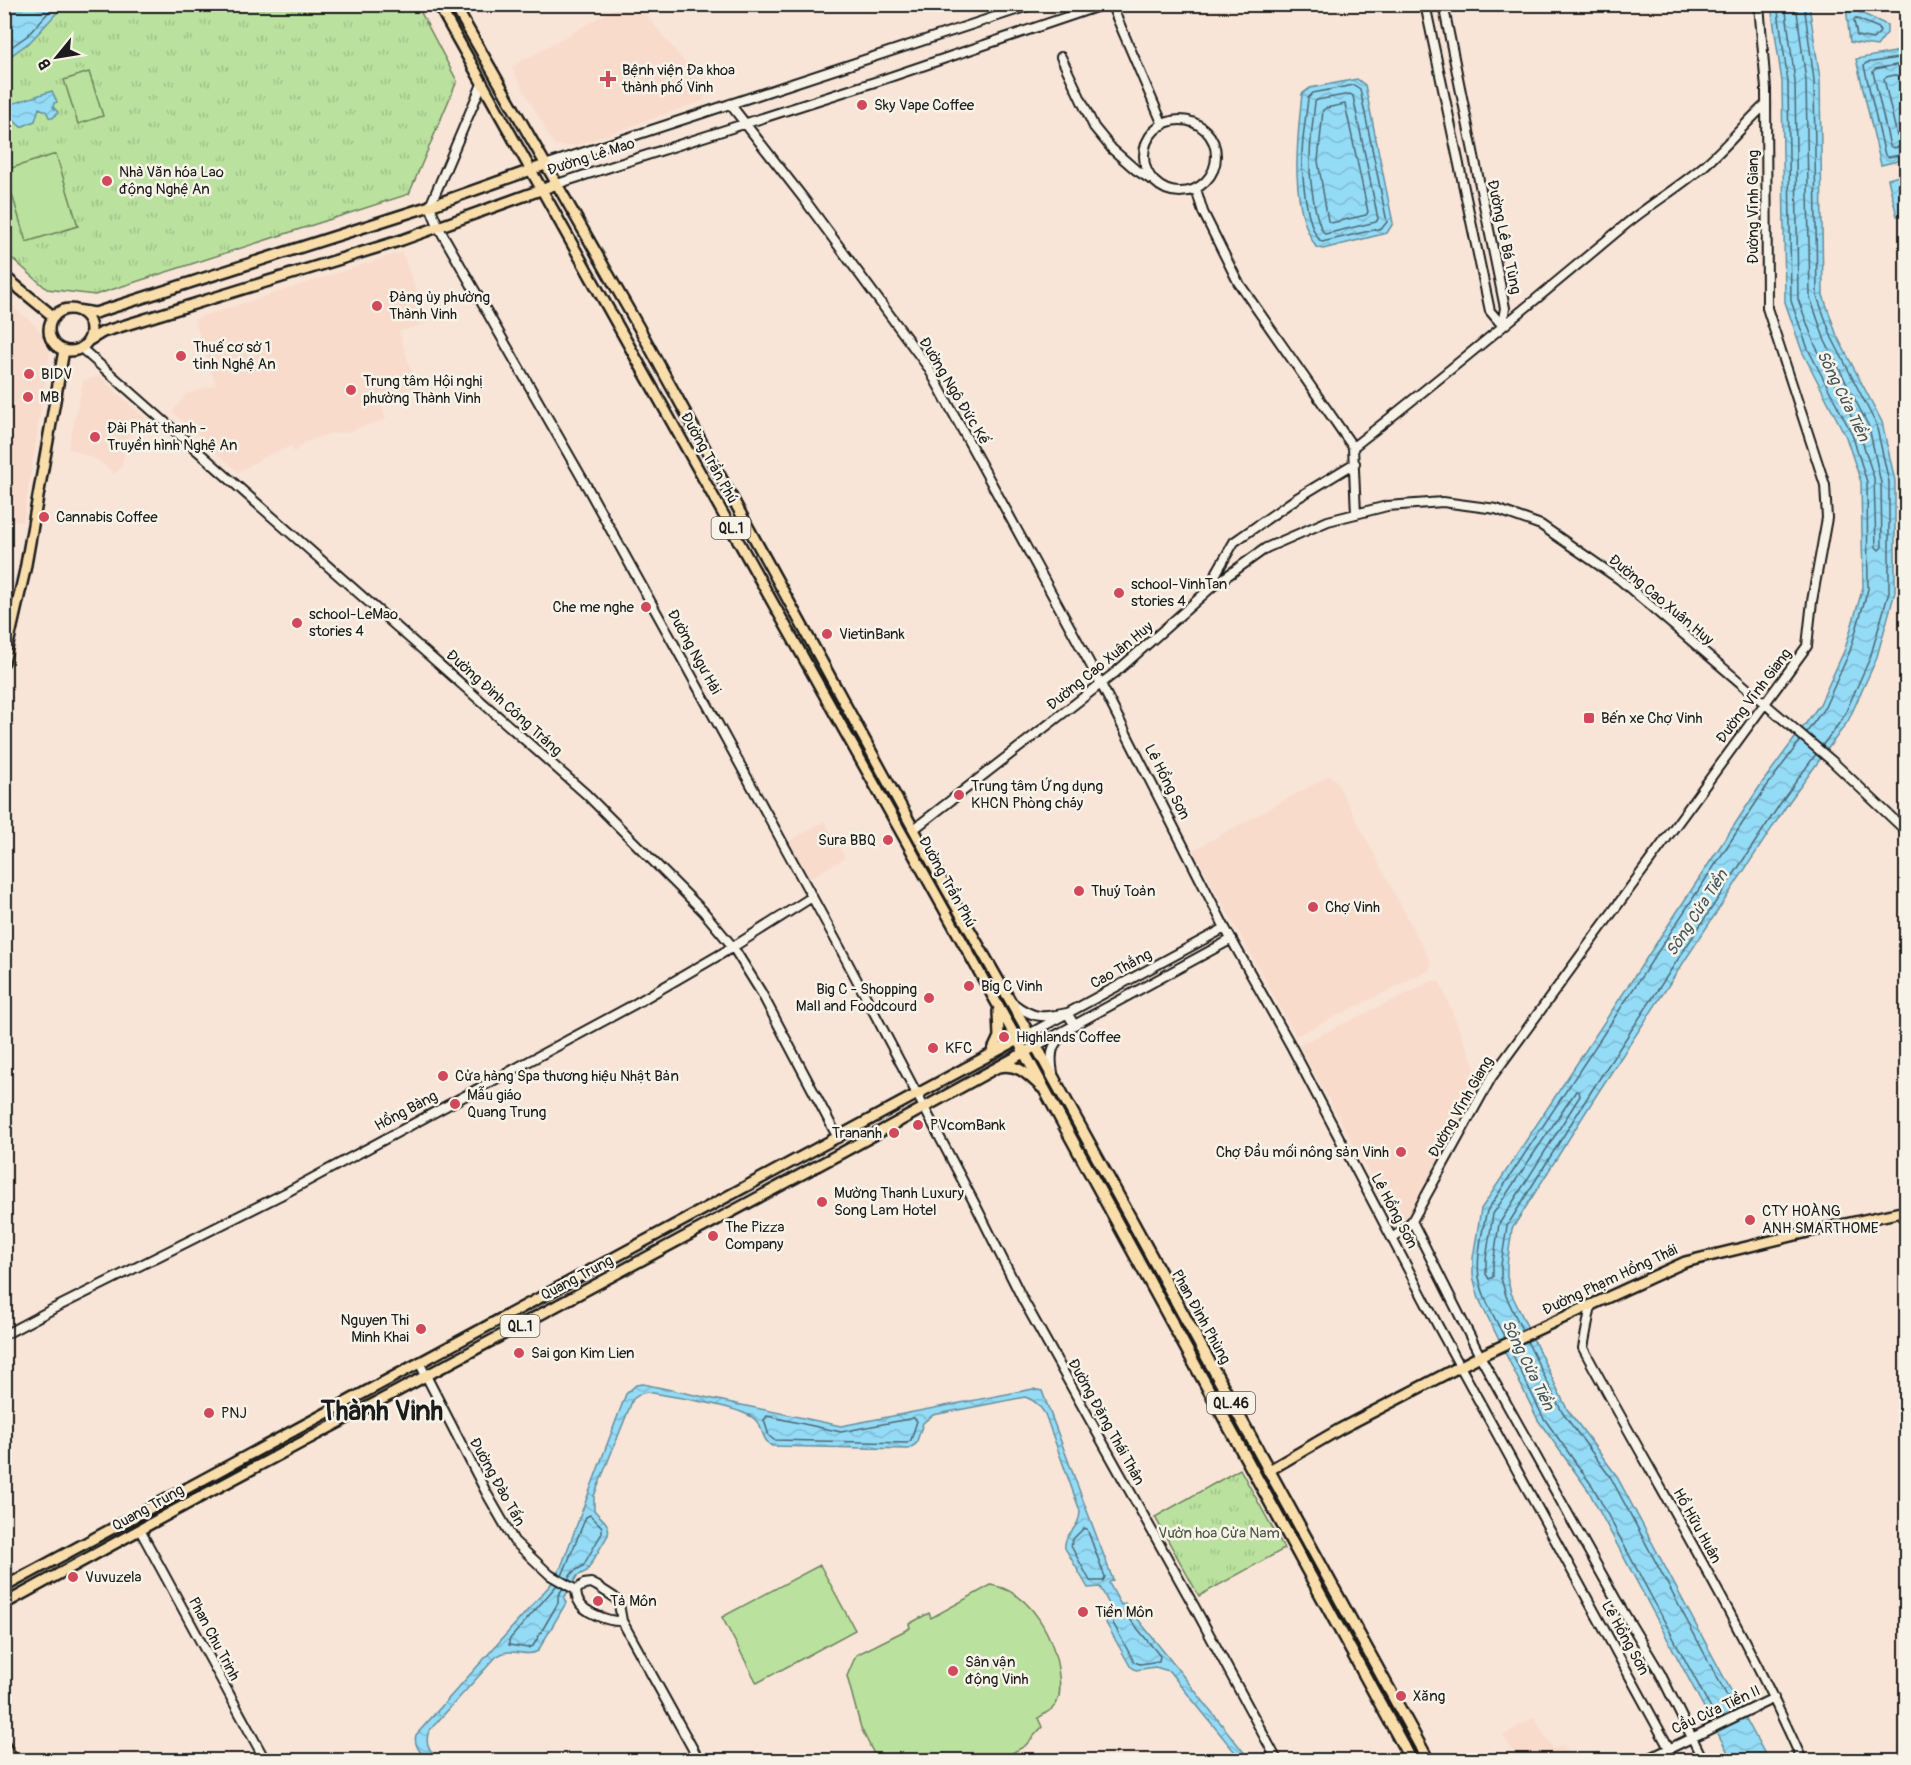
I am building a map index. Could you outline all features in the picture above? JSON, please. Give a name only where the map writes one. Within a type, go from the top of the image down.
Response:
[{"type":"highway","name":"Phan Đình Phùng","points":[[1036,1046],[1428,1761]]},
{"type":"highway","name":"Phan Đình Phùng","points":[[1024,1052],[1411,1761]]},
{"type":"main road","name":"Đường Trần Phú","points":[[438,4],[1024,1052]]},
{"type":"main road","name":"Đường Trần Phú","points":[[454,4],[735,501],[947,890],[1036,1046]]},
{"type":"main road","name":"Đường Lê Mao","points":[[76,310],[95,313],[430,206],[545,165]]},
{"type":"main road","name":"Đường Lê Mao","points":[[85,345],[103,332],[439,228],[557,184]]},
{"type":"main road","points":[[4,276],[54,317]]},
{"type":"main road","points":[[148,296],[155,316]]},
{"type":"main road","points":[[64,310],[76,310],[84,314],[90,324],[91,333],[85,345],[71,351],[64,350],[56,345],[51,337],[50,327],[54,317],[64,310]]},
{"type":"main road","points":[[4,662],[25,570],[64,350]]},
{"type":"main road","points":[[667,413],[681,405]]},
{"type":"main road","points":[[721,509],[735,501]]},
{"type":"main road","points":[[790,633],[804,626]]},
{"type":"main road","points":[[903,835],[914,829]]},
{"type":"main road","points":[[937,895],[947,890]]},
{"type":"main road","points":[[969,954],[980,948]]},
{"type":"main road","points":[[985,1058],[994,1050],[999,1037],[1000,1020],[997,1006]]},
{"type":"main road","name":"Quang Trung","points":[[4,1587],[1029,1034]]},
{"type":"main road","name":"Quang Trung","points":[[4,1604],[1036,1046]]},
{"type":"main road","points":[[991,1069],[1014,1066],[1029,1075],[1044,1089]]},
{"type":"main road","points":[[838,1138],[845,1151]]},
{"type":"main road","points":[[1080,1154],[1090,1148]]},
{"type":"main road","points":[[736,1191],[743,1205]]},
{"type":"main road","name":"Đường Phạm Hồng Thái","points":[[1480,1356],[1685,1262],[1906,1210]]},
{"type":"main road","points":[[1127,1240],[1138,1234]]},
{"type":"main road","points":[[519,1309],[527,1322]]},
{"type":"main road","points":[[1188,1352],[1199,1346]]},
{"type":"main road","points":[[1268,1471],[1340,1429],[1480,1356]]},
{"type":"main road","points":[[1247,1460],[1258,1453]]},
{"type":"main road","points":[[133,1518],[140,1530]]},
{"type":"main road","points":[[1352,1652],[1364,1644]]},
{"type":"main road","points":[[4,1745],[13,1761]]},
{"type":"street","name":"Đường Lê Mao","points":[[545,165],[1018,7],[1034,4]]},
{"type":"street","name":"Đường Lê Mao","points":[[557,184],[884,79],[1105,4]]},
{"type":"street","points":[[1112,4],[1163,125]]},
{"type":"street","name":"Đường Lê Bá Tùng","points":[[1425,4],[1490,311],[1502,326]]},
{"type":"street","name":"Đường Lê Bá Tùng","points":[[1443,4],[1505,308],[1502,326]]},
{"type":"street","name":"Đường Vĩnh Giang","points":[[1393,1238],[1412,1221],[1491,1078],[1807,646],[1827,505],[1825,485],[1767,308],[1766,104],[1759,4]]},
{"type":"street","points":[[1061,57],[1094,127],[1112,149],[1136,170],[1163,188],[1185,193],[1206,182],[1217,160],[1216,148],[1211,136],[1203,127],[1192,122],[1180,120],[1163,125],[1149,138],[1145,148],[1144,160],[1147,171],[1154,181]]},
{"type":"street","points":[[430,206],[482,84]]},
{"type":"street","name":"Đường Ngô Đức Kế","points":[[730,104],[928,368],[1101,684]]},
{"type":"street","points":[[1353,447],[1428,389],[1627,223],[1703,166],[1766,104]]},
{"type":"street","points":[[1196,189],[1203,212],[1238,282],[1353,447],[1356,514]]},
{"type":"street","name":"Đường Ngư Hải","points":[[430,206],[439,228],[612,531],[812,897],[916,1095]]},
{"type":"street","name":"Đường Đinh Công Tráng","points":[[85,345],[586,794],[703,911],[733,947],[761,992],[838,1138]]},
{"type":"street","points":[[1204,595],[1234,542],[1294,500],[1355,463]]},
{"type":"street","name":"Đường Cao Xuân Huy","points":[[914,829],[1101,684],[1204,595],[1266,548],[1328,521],[1387,506],[1443,502],[1496,509],[1541,525],[1619,579],[1832,761],[1906,831]]},
{"type":"street","name":"Lê Hồng Sơn","points":[[1101,684],[1225,928],[1460,1366],[1669,1748]]},
{"type":"street","name":"Hồng Bàng","points":[[4,1335],[287,1192],[633,1005],[733,947],[812,897]]},
{"type":"street","name":"Cao Thắng","points":[[1029,1034],[1225,928]]},
{"type":"street","points":[[1036,1046],[1232,939]]},
{"type":"street","points":[[1152,968],[1159,979]]},
{"type":"street","points":[[1009,1000],[1029,1014],[1041,1017],[1068,1013],[1074,1024]]},
{"type":"street","points":[[1055,1083],[1051,1060],[1052,1050],[1061,1036],[1074,1024]]},
{"type":"street","name":"Đường Đặng Thái Thân","points":[[916,1095],[1023,1298],[1277,1761]]},
{"type":"street","points":[[1412,1221],[1480,1356],[1615,1598],[1695,1735],[1703,1761]]},
{"type":"street","name":"Hồ Hữu Huân","points":[[1592,1305],[1583,1348],[1724,1602],[1774,1698],[1802,1761]]},
{"type":"street","name":"Đường Đào Tấn","points":[[420,1364],[487,1494],[514,1541],[550,1575],[574,1589],[577,1600],[582,1606],[606,1619],[622,1621]]},
{"type":"street","name":"Phan Chu Trinh","points":[[140,1530],[265,1761]]},
{"type":"street","points":[[574,1589],[591,1583],[614,1597],[619,1604],[622,1621],[699,1761]]},
{"type":"street","name":"Cầu Cửa Tiền II","points":[[1646,1761],[1774,1698]]},
{"type":"shaded area","name":"Bệnh viện Đa khoa thành phố Vinh","points":[[623,4],[638,5],[708,90],[703,101],[575,146],[554,145],[511,67]]},
{"type":"shaded area","points":[[402,252],[428,322],[399,332],[416,387],[380,399],[386,419],[347,432],[329,434],[305,442],[294,452],[292,446],[271,454],[238,472],[172,412],[186,394],[216,385],[194,319]]},
{"type":"shaded area","points":[[4,299],[36,326],[44,337],[50,353],[23,522],[5,519]]},
{"type":"shaded area","points":[[99,376],[146,419],[128,438],[121,468],[114,474],[99,461],[68,448],[83,381]]},
{"type":"shaded area","name":"Chợ Vinh","points":[[1329,776],[1335,779],[1431,963],[1430,970],[1296,1036],[1193,850]]},
{"type":"shaded area","points":[[825,821],[845,858],[807,880],[786,843]]},
{"type":"shaded area","name":"Chợ Đầu mối nông sản Vinh","points":[[1434,980],[1440,982],[1481,1082],[1409,1217],[1398,1226],[1299,1045]]},
{"type":"shaded area","points":[[1534,1717],[1553,1749],[1564,1746],[1572,1760],[1518,1760],[1503,1735]]},
{"type":"green space","points":[[5,5],[417,5],[457,81],[409,194],[95,295],[47,289],[5,252]]},
{"type":"green space","points":[[89,72],[103,116],[78,124],[64,80]]},
{"type":"green space","points":[[56,154],[78,226],[26,242],[5,170]]},
{"type":"green space","name":"Vườn hoa Cửa Nam","points":[[1240,1469],[1284,1549],[1199,1596],[1155,1517]]},
{"type":"green space","points":[[820,1565],[855,1630],[757,1683],[722,1617]]},
{"type":"green space","name":"Sân vận động Vinh","points":[[991,1585],[1006,1589],[1018,1597],[1039,1619],[1047,1632],[1057,1661],[1060,1687],[1055,1706],[1038,1718],[1042,1727],[1025,1746],[999,1760],[877,1760],[861,1728],[847,1676],[856,1655],[910,1628],[909,1624],[929,1613],[931,1618]]},
{"type":"water","points":[[5,4],[64,5],[31,41],[5,60]]},
{"type":"water","name":"Sông Cửa Tiền","points":[[1771,5],[1809,5],[1820,79],[1823,295],[1837,336],[1882,422],[1895,481],[1895,592],[1876,660],[1848,721],[1789,802],[1599,1091],[1512,1229],[1507,1265],[1511,1293],[1567,1409],[1616,1475],[1768,1760],[1732,1760],[1588,1490],[1538,1420],[1479,1299],[1473,1276],[1473,1258],[1481,1209],[1762,783],[1820,704],[1845,649],[1863,587],[1861,482],[1846,437],[1802,351],[1785,302],[1782,82]]},
{"type":"water","points":[[1878,5],[1906,5],[1906,14]]},
{"type":"water","points":[[1846,6],[1887,25],[1887,33],[1877,46],[1850,42]]},
{"type":"water","points":[[1900,51],[1906,56],[1906,159],[1881,165],[1856,59]]},
{"type":"water","points":[[1357,79],[1365,85],[1393,223],[1387,233],[1323,249],[1316,247],[1307,230],[1298,192],[1297,152],[1302,94],[1310,88]]},
{"type":"water","points":[[52,91],[57,102],[53,107],[58,112],[53,118],[39,108],[35,121],[21,127],[11,118],[7,119],[5,106]]},
{"type":"water","points":[[1906,174],[1906,213],[1897,216],[1888,179]]},
{"type":"water","points":[[643,1384],[841,1426],[1033,1389],[1042,1391],[1113,1580],[1109,1583],[1121,1605],[1125,1603],[1246,1755],[1247,1760],[1237,1760],[1234,1751],[1169,1671],[1155,1667],[1136,1670],[1130,1666],[1106,1623],[1112,1610],[1100,1587],[1088,1588],[1065,1548],[1066,1539],[1077,1523],[1080,1511],[1045,1414],[1032,1400],[1025,1397],[933,1415],[923,1423],[916,1444],[908,1449],[772,1446],[766,1440],[756,1420],[743,1413],[717,1405],[648,1392],[633,1399],[594,1496],[594,1510],[607,1524],[609,1531],[587,1571],[577,1576],[564,1598],[566,1603],[538,1651],[528,1654],[508,1652],[496,1657],[429,1731],[427,1739],[429,1747],[438,1760],[427,1760],[420,1752],[415,1739],[416,1735],[551,1584],[561,1567],[626,1394],[636,1385]]},
{"type":"place","name":"Bệnh viện Đa khoa thành phố Vinh","points":[[608,79]]},
{"type":"place","name":"Sky Vape Coffee","points":[[862,105]]},
{"type":"place","name":"Nhà Văn hóa Lao động Nghệ An","points":[[107,181]]},
{"type":"place","name":"Đảng ủy phường Thành Vinh","points":[[377,306]]},
{"type":"place","name":"Thuế cơ sở 1 tỉnh Nghệ An","points":[[181,356]]},
{"type":"place","name":"BIDV","points":[[29,374]]},
{"type":"place","name":"Trung tâm Hội nghị phường Thành Vinh","points":[[351,390]]},
{"type":"place","name":"MB","points":[[28,397]]},
{"type":"place","name":"Đài Phát thanh - Truyền hình Nghệ An","points":[[95,437]]},
{"type":"place","name":"Cannabis Coffee","points":[[44,517]]},
{"type":"place","name":"school-VinhTan stories 4","points":[[1119,593]]},
{"type":"place","name":"Che me nghe","points":[[646,607]]},
{"type":"place","name":"school-LeMao stories 4","points":[[297,623]]},
{"type":"place","name":"VietinBank","points":[[827,634]]},
{"type":"place","name":"Bến xe Chợ Vinh","points":[[1589,718]]},
{"type":"place","name":"Trung tâm Ứng dụng KHCN Phòng cháy","points":[[959,795]]},
{"type":"place","name":"Sura BBQ","points":[[888,840]]},
{"type":"place","name":"Thuý Toản","points":[[1079,891]]},
{"type":"place","name":"Chợ Vinh","points":[[1313,907]]},
{"type":"place","name":"Big C Vinh","points":[[969,986]]},
{"type":"place","name":"Big C - Shopping Mall and Foodcourd","points":[[929,998]]},
{"type":"place","name":"Highlands Coffee","points":[[1004,1037]]},
{"type":"place","name":"KFC","points":[[933,1048]]},
{"type":"place","name":"Cửa hàng Spa thương hiệu Nhật Bản","points":[[443,1076]]},
{"type":"place","name":"Mẫu giáo Quang Trung","points":[[455,1104]]},
{"type":"place","name":"PVcomBank","points":[[918,1125]]},
{"type":"place","name":"Trananh","points":[[894,1133]]},
{"type":"place","name":"Chợ Đầu mối nông sản Vinh","points":[[1401,1152]]},
{"type":"place","name":"Mường Thanh Luxury Song Lam Hotel","points":[[822,1202]]},
{"type":"place","name":"CTY HOÀNG ANH SMARTHOME","points":[[1750,1220]]},
{"type":"place","name":"The Pizza Company","points":[[713,1236]]},
{"type":"place","name":"Nguyen Thi Minh Khai","points":[[421,1329]]},
{"type":"place","name":"Sai gon Kim Lien","points":[[519,1353]]},
{"type":"place","name":"PNJ","points":[[209,1413]]},
{"type":"place","name":"Vuvuzela","points":[[73,1577]]},
{"type":"place","name":"Tả Môn","points":[[598,1601]]},
{"type":"place","name":"Tiền Môn","points":[[1083,1612]]},
{"type":"place","name":"Sân vận động Vinh","points":[[953,1671]]},
{"type":"place","name":"Xăng","points":[[1401,1696]]},
{"type":"district","name":"Thành Vinh","points":[[382,1411]]}]
